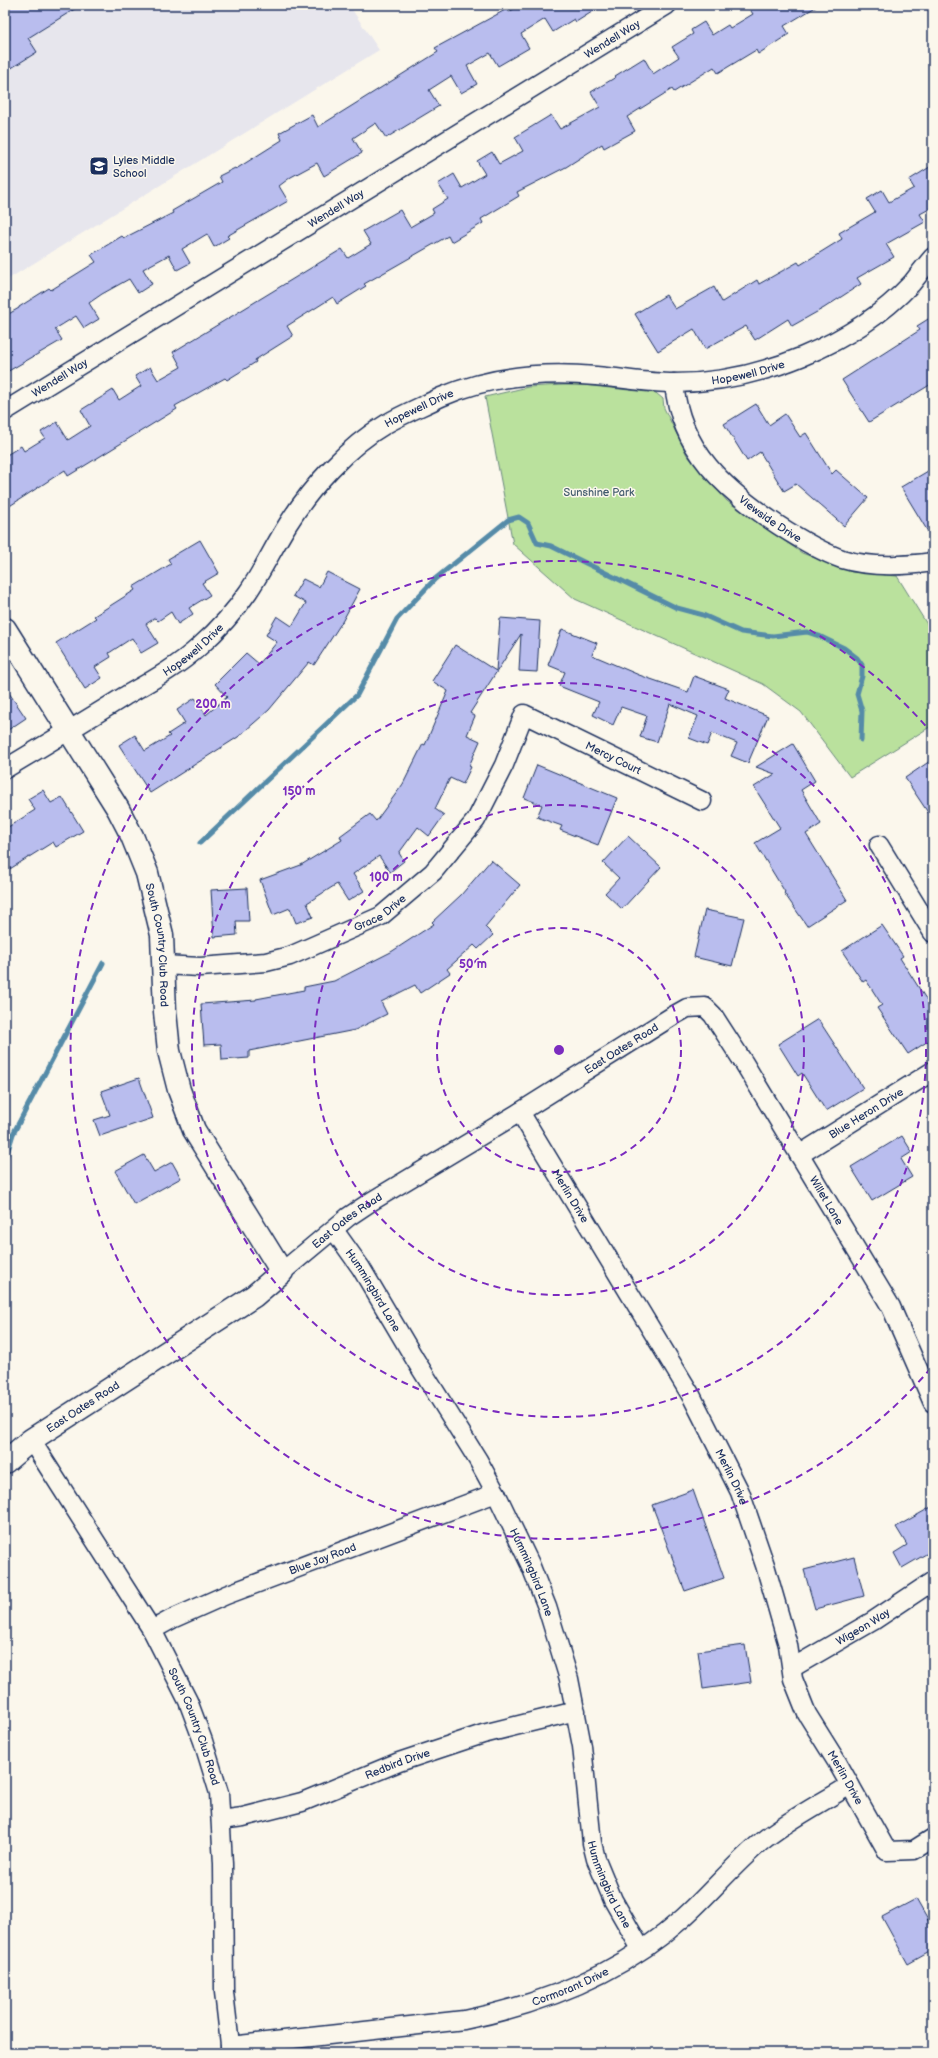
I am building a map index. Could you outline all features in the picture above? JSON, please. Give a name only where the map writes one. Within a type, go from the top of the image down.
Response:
[{"type":"street","name":"Wendell Way","points":[[5,411],[667,5]]},
{"type":"street","name":"Hopewell Drive","points":[[5,769],[171,669],[200,646],[229,616],[248,592],[290,521],[319,482],[360,443],[384,425],[445,396],[485,383],[521,376],[545,373],[570,374],[674,383],[728,377],[781,364],[808,354],[838,339],[879,312],[911,283],[933,256]]},
{"type":"street","name":"Viewside Drive","points":[[674,383],[675,402],[680,417],[689,438],[698,453],[725,485],[764,516],[821,551],[843,559],[884,565],[933,562]]},
{"type":"street","name":"South Country Club Road","points":[[5,629],[118,809],[132,836],[147,873],[162,935],[169,1051],[179,1090],[194,1130],[282,1272]]},
{"type":"street","name":"Mercy Court","points":[[524,714],[702,801]]},
{"type":"street","name":"Grace Drive","points":[[163,965],[200,967],[266,962],[290,956],[381,916],[433,872],[476,820],[504,766],[524,714]]},
{"type":"street","points":[[879,845],[933,933]]},
{"type":"street","name":"East Oates Road","points":[[5,1462],[31,1440],[254,1296],[334,1230],[372,1201],[520,1112],[671,1017],[687,1008],[705,1007]]},
{"type":"street","name":"Willet Lane","points":[[705,1007],[713,1015],[728,1036],[891,1307],[933,1403]]},
{"type":"street","name":"Blue Heron Drive","points":[[799,1155],[933,1071]]},
{"type":"street","name":"Merlin Drive","points":[[520,1112],[692,1398],[740,1492],[765,1565],[788,1645],[793,1679],[807,1714],[850,1785],[887,1851],[914,1850],[933,1838]]},
{"type":"street","name":"Hummingbird Lane","points":[[334,1230],[361,1268],[496,1493],[530,1564],[547,1607],[569,1679],[582,1746],[592,1843],[596,1860],[613,1900],[641,1949]]},
{"type":"street","name":"South Country Club Road","points":[[31,1440],[152,1630],[188,1700],[203,1741],[219,1793],[223,1864],[224,1992],[231,2050]]},
{"type":"street","name":"Blue Jay Road","points":[[152,1630],[226,1594],[496,1493]]},
{"type":"street","name":"Wigeon Way","points":[[792,1668],[873,1621],[933,1581]]},
{"type":"street","name":"Redbird Drive","points":[[220,1820],[243,1817],[302,1802],[399,1762],[469,1738],[576,1711]]},
{"type":"street","name":"Cormorant Drive","points":[[231,2050],[464,2020],[501,2012],[572,1988],[608,1970],[641,1949],[682,1919],[762,1841],[850,1785]]},
{"type":"shaded area","name":"Lyles Middle School","points":[[5,5],[349,5],[379,50],[5,281]]},
{"type":"green space","name":"Sunshine Park","points":[[583,385],[656,393],[663,399],[664,408],[687,455],[727,501],[802,553],[852,572],[897,576],[933,634],[933,725],[850,777],[801,712],[763,684],[575,599],[513,544],[485,397],[528,387]]},
{"type":"building","points":[[5,5],[81,5],[28,38],[37,52],[5,72]]},
{"type":"building","points":[[520,5],[603,5],[576,22],[574,19],[553,32],[545,19],[521,34],[529,48],[498,66],[490,53],[467,66],[477,84],[461,93],[451,76],[429,90],[439,106],[386,138],[376,123],[353,138],[362,153],[324,176],[317,163],[291,177],[279,186],[288,201],[227,236],[229,238],[214,247],[207,234],[182,249],[190,263],[177,270],[169,255],[143,269],[152,284],[138,293],[129,279],[102,294],[89,303],[99,319],[84,328],[76,316],[55,329],[62,340],[5,373],[5,316],[49,288],[51,290],[96,262],[91,255],[122,236],[124,238],[173,213],[172,211],[222,182],[219,176],[235,168],[236,169],[282,140],[279,133],[312,115],[318,127],[438,52],[435,48],[507,9],[509,12]]},
{"type":"building","points":[[747,5],[819,5],[784,26],[789,34],[758,54],[756,50],[718,73],[714,67],[674,92],[672,89],[627,117],[635,131],[604,148],[602,144],[566,167],[517,192],[519,196],[481,219],[483,223],[451,242],[448,236],[364,284],[366,286],[337,304],[333,297],[287,326],[293,336],[255,360],[256,362],[227,380],[225,378],[175,406],[177,409],[68,476],[65,470],[5,509],[5,456],[21,446],[24,451],[45,438],[41,432],[57,422],[68,440],[90,426],[81,410],[113,390],[119,400],[141,386],[135,376],[150,367],[158,380],[181,367],[173,352],[342,249],[348,258],[371,244],[363,231],[400,210],[410,227],[434,213],[432,209],[448,199],[438,184],[454,174],[462,188],[485,174],[477,161],[492,152],[499,164],[523,151],[515,137],[551,115],[560,129],[600,107],[591,92],[644,58],[653,74],[679,57],[672,47],[693,34],[691,30],[704,22],[712,35],[728,25],[730,28],[753,14]]},
{"type":"building","points":[[933,165],[933,207],[920,214],[925,222],[886,244],[894,257],[857,278],[861,284],[824,308],[792,326],[788,319],[755,340],[746,326],[705,349],[694,329],[658,351],[635,314],[666,295],[675,309],[714,287],[722,302],[757,280],[759,284],[798,262],[800,265],[842,239],[839,233],[875,212],[867,199],[882,190],[889,202],[914,188],[909,180]]},
{"type":"building","points":[[933,316],[933,383],[869,422],[842,380],[920,330],[917,326]]},
{"type":"building","points":[[756,404],[769,425],[785,414],[800,437],[806,433],[832,474],[836,470],[868,498],[844,526],[796,484],[784,491],[760,452],[747,461],[724,424]]},
{"type":"building","points":[[933,468],[933,540],[901,487]]},
{"type":"building","points":[[200,540],[219,573],[202,583],[210,595],[189,608],[193,614],[178,624],[171,612],[158,621],[155,618],[146,624],[158,643],[141,653],[132,638],[109,653],[111,657],[95,667],[102,678],[85,689],[56,643],[96,618],[94,616],[135,590],[133,587],[171,564],[168,559]]},
{"type":"building","points":[[327,572],[360,589],[342,622],[314,665],[309,662],[269,710],[238,737],[150,793],[119,745],[135,735],[145,751],[170,736],[168,734],[185,723],[177,710],[195,698],[206,715],[227,697],[215,684],[246,653],[259,664],[277,642],[266,635],[277,616],[292,626],[306,603],[293,596],[303,579],[319,587]]},
{"type":"building","points":[[500,618],[540,621],[537,672],[519,671],[521,634],[470,713],[475,716],[467,735],[480,741],[463,784],[450,778],[435,809],[444,815],[429,836],[418,827],[399,853],[404,861],[390,872],[379,856],[353,874],[364,891],[348,901],[337,884],[307,903],[313,917],[296,923],[290,908],[273,915],[260,880],[301,865],[342,840],[340,836],[370,814],[376,821],[403,784],[423,744],[425,745],[448,691],[432,681],[455,645],[496,671]]},
{"type":"building","points":[[562,629],[597,643],[592,655],[639,675],[688,692],[694,676],[729,689],[725,698],[768,716],[748,763],[731,756],[737,743],[712,733],[707,745],[689,738],[698,716],[670,704],[657,742],[640,737],[647,716],[621,707],[613,725],[593,715],[599,702],[559,686],[565,672],[548,665]]},
{"type":"building","points":[[5,687],[26,718],[5,732]]},
{"type":"building","points":[[793,744],[815,781],[801,790],[821,824],[806,834],[847,900],[807,926],[784,893],[785,892],[755,843],[780,828],[754,787],[775,774],[756,767]]},
{"type":"building","points":[[933,759],[933,820],[905,778]]},
{"type":"building","points":[[537,765],[617,798],[598,845],[560,830],[562,826],[537,817],[542,805],[524,798]]},
{"type":"building","points":[[43,790],[51,803],[62,797],[83,831],[56,847],[53,842],[5,872],[5,829],[35,810],[28,799]]},
{"type":"building","points":[[628,836],[661,867],[622,909],[605,893],[619,878],[603,863]]},
{"type":"building","points":[[491,860],[520,885],[485,927],[493,935],[478,949],[474,945],[447,969],[450,973],[420,993],[415,985],[381,1002],[387,1014],[355,1030],[249,1051],[249,1058],[222,1060],[221,1044],[204,1045],[201,1004],[256,1000],[304,990],[304,987],[334,981],[391,952],[434,924],[432,922],[461,895]]},
{"type":"building","points":[[247,888],[249,921],[236,921],[237,935],[214,937],[211,890]]},
{"type":"building","points":[[705,910],[744,918],[732,966],[694,957]]},
{"type":"building","points":[[882,925],[903,956],[900,958],[933,1010],[933,1038],[908,1054],[877,1008],[882,1005],[866,980],[863,982],[842,951]]},
{"type":"building","points":[[818,1019],[863,1088],[826,1111],[802,1073],[798,1076],[778,1044]]},
{"type":"building","points":[[139,1078],[153,1118],[100,1136],[94,1120],[110,1115],[101,1091]]},
{"type":"building","points":[[902,1136],[912,1152],[901,1159],[912,1177],[872,1201],[851,1167]]},
{"type":"building","points":[[144,1155],[154,1172],[172,1162],[181,1178],[134,1204],[115,1171]]},
{"type":"building","points":[[693,1490],[724,1578],[685,1591],[652,1505]]},
{"type":"building","points":[[933,1506],[933,1550],[902,1568],[894,1553],[907,1545],[896,1527]]},
{"type":"building","points":[[854,1557],[864,1596],[815,1609],[804,1570]]},
{"type":"building","points":[[745,1645],[751,1682],[703,1689],[698,1651]]},
{"type":"building","points":[[916,1899],[933,1929],[933,1950],[908,1964],[882,1917]]},
{"type":"waterway","points":[[200,843],[357,695],[397,619],[435,579],[508,520],[519,517],[528,523],[537,543],[551,546],[677,608],[703,615],[741,632],[773,636],[807,632],[844,648],[857,658],[862,665],[862,676],[857,694],[862,711],[861,740]]},
{"type":"waterway","points":[[5,1160],[13,1134],[103,963]]},
{"type":"place","name":"Lyles Middle School","points":[[99,166]]}]
